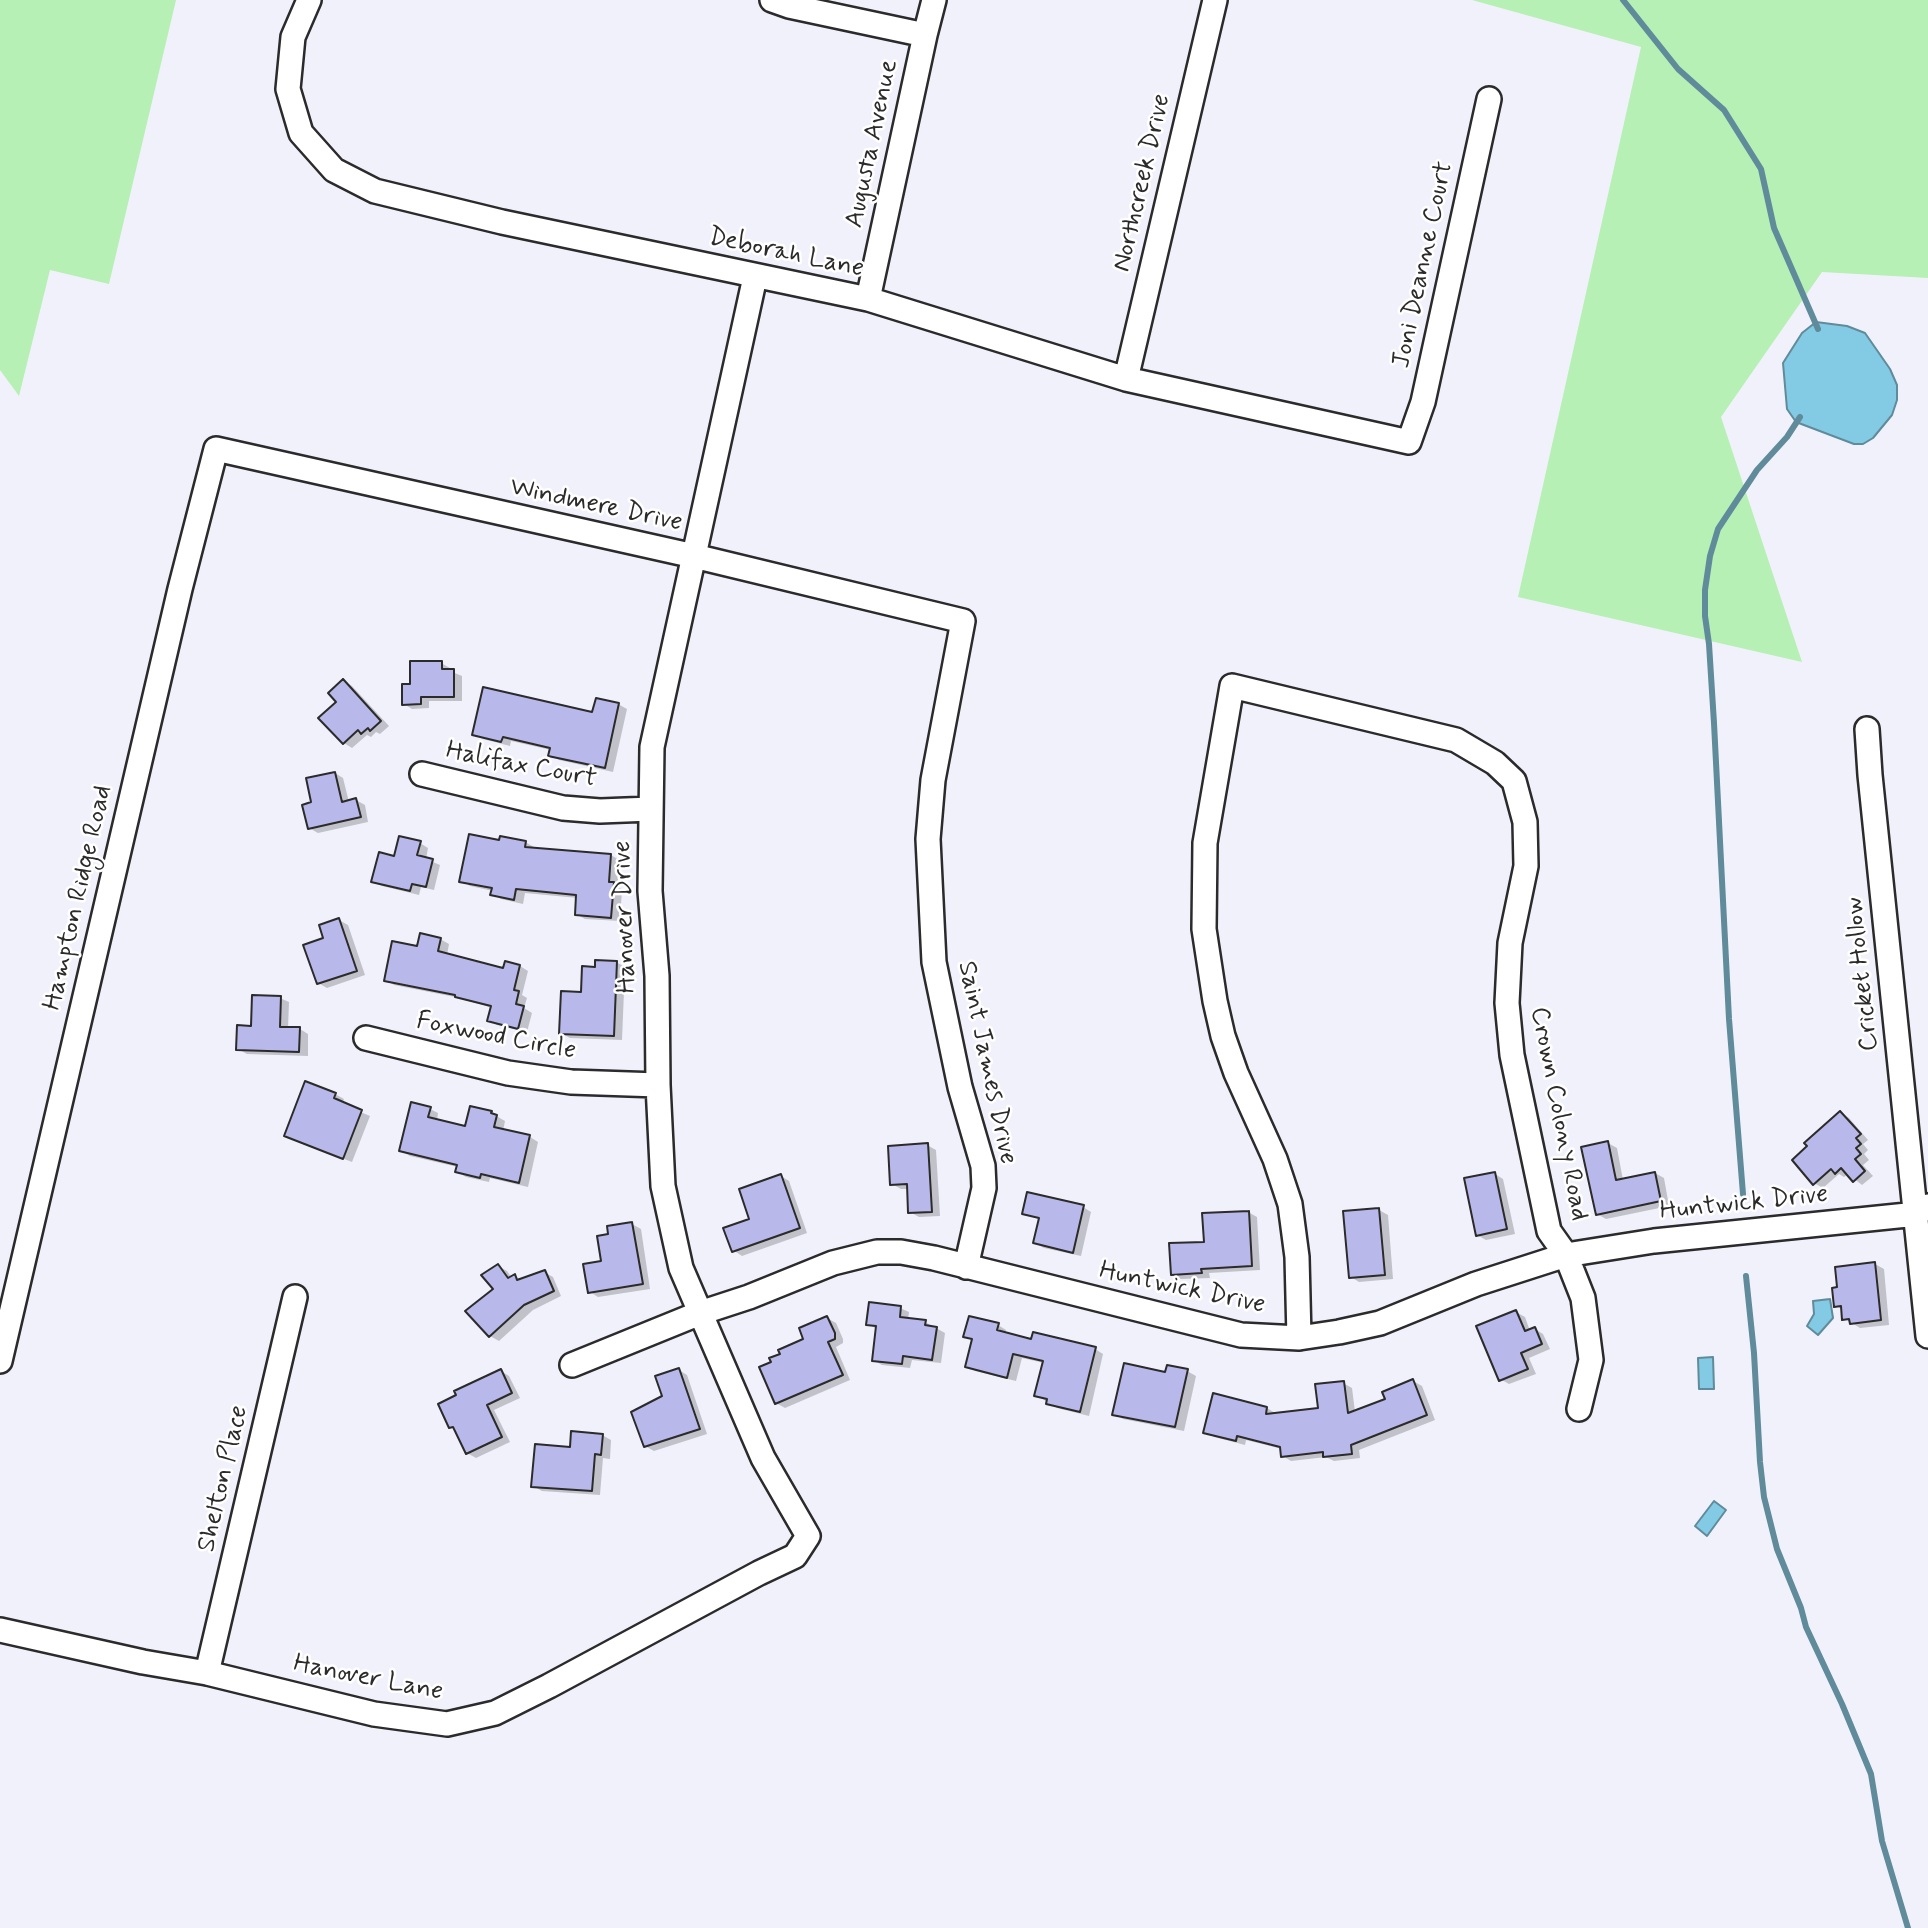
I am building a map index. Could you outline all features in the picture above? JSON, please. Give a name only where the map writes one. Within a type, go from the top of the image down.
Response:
[{"type":"street","name":"Deborah Lane","points":[[309,0],[293,37],[288,89],[301,133],[334,170],[375,191],[502,222],[868,299],[1126,379],[1409,442]]},
{"type":"street","points":[[772,0],[925,35]]},
{"type":"street","name":"Augusta Avenue","points":[[868,299],[934,0]]},
{"type":"street","name":"Northcreek Drive","points":[[1126,379],[1215,0]]},
{"type":"street","name":"Joni Deanne Court","points":[[1409,442],[1423,402],[1489,99]]},
{"type":"street","name":"Hanover Drive","points":[[755,277],[652,747],[650,891],[657,976],[663,1186],[681,1268],[763,1458],[808,1536]]},
{"type":"street","name":"Windmere Drive","points":[[216,449],[694,556],[963,621]]},
{"type":"street","name":"Hampton Ridge Road","points":[[0,1361],[177,602],[216,449]]},
{"type":"street","name":"Saint James Drive","points":[[963,621],[933,780],[929,839],[934,962],[960,1087],[984,1166],[984,1188],[966,1267]]},
{"type":"street","name":"Crown Colony Road","points":[[1299,1338],[1298,1281],[1290,1204],[1275,1159],[1236,1073],[1223,1036],[1204,929],[1205,843],[1232,686],[1456,740],[1495,763],[1514,781],[1524,822],[1526,866],[1510,943],[1507,1003],[1512,1055],[1549,1231],[1566,1255],[1583,1298],[1591,1360],[1579,1409]]},
{"type":"street","name":"Cricket Hollow","points":[[1867,729],[1871,789],[1924,1213],[1928,1336]]},
{"type":"street","name":"Halifax Court","points":[[422,774],[563,808],[600,811],[651,809]]},
{"type":"street","name":"Foxwood Circle","points":[[366,1038],[508,1073],[570,1082],[659,1085]]},
{"type":"street","name":"Huntwick Drive","points":[[572,1365],[700,1312],[749,1297],[833,1263],[877,1252],[901,1252],[1241,1335],[1299,1338],[1380,1323],[1485,1281],[1566,1255],[1654,1241],[1924,1213]]},
{"type":"street","name":"Shelton Place","points":[[207,1673],[295,1297]]},
{"type":"street","name":"Hanover Lane","points":[[0,1630],[143,1662],[207,1673],[374,1714],[447,1724],[495,1713],[549,1686],[795,1556],[808,1536]]},
{"type":"green space","points":[[0,0],[176,0],[109,284],[50,270],[19,396],[0,370]]},
{"type":"green space","points":[[1472,0],[1928,0],[1928,278],[1822,272],[1721,417],[1802,662],[1518,597],[1641,47]]},
{"type":"water","points":[[1816,322],[1847,326],[1865,333],[1890,369],[1897,385],[1897,400],[1892,415],[1873,438],[1863,444],[1854,444],[1796,422],[1787,409],[1783,363],[1802,333]]},
{"type":"water","points":[[1830,1299],[1833,1318],[1818,1335],[1807,1326],[1814,1314],[1813,1301]]},
{"type":"water","points":[[1713,1357],[1714,1389],[1699,1389],[1698,1358]]},
{"type":"water","points":[[1714,1501],[1726,1510],[1707,1536],[1695,1526]]},
{"type":"building","points":[[410,661],[442,661],[442,669],[454,669],[454,697],[421,697],[421,704],[402,705],[402,684],[410,684]]},
{"type":"building","points":[[343,679],[381,721],[370,731],[368,728],[361,734],[358,730],[343,744],[318,718],[336,702],[328,693]]},
{"type":"building","points":[[483,687],[592,712],[596,698],[619,703],[605,768],[548,756],[550,748],[503,737],[501,742],[472,735]]},
{"type":"building","points":[[335,772],[342,802],[356,798],[361,817],[308,829],[302,805],[311,802],[306,778]]},
{"type":"building","points":[[469,834],[499,840],[500,836],[526,841],[525,847],[611,854],[609,882],[614,882],[611,918],[575,915],[576,895],[516,889],[514,900],[490,895],[492,888],[459,882]]},
{"type":"building","points":[[399,836],[421,841],[417,855],[433,859],[426,887],[412,884],[410,891],[371,882],[379,852],[394,856]]},
{"type":"building","points":[[339,918],[357,971],[317,984],[303,945],[323,938],[319,925]]},
{"type":"building","points":[[420,933],[441,938],[438,951],[503,968],[505,961],[520,965],[514,990],[519,991],[516,1004],[524,1006],[518,1029],[487,1021],[491,1006],[455,995],[384,981],[392,941],[417,946]]},
{"type":"building","points":[[595,960],[617,961],[614,1036],[559,1034],[561,991],[581,992],[582,966],[595,967]]},
{"type":"building","points":[[252,995],[281,996],[280,1027],[300,1027],[299,1052],[236,1050],[237,1025],[251,1026]]},
{"type":"building","points":[[305,1081],[336,1093],[334,1098],[362,1110],[343,1159],[284,1136]]},
{"type":"building","points":[[411,1102],[431,1107],[428,1117],[465,1126],[470,1106],[492,1111],[491,1113],[497,1115],[494,1127],[530,1135],[519,1183],[481,1174],[480,1178],[455,1172],[457,1165],[399,1151]]},
{"type":"building","points":[[1840,1111],[1861,1134],[1856,1138],[1861,1144],[1856,1148],[1861,1154],[1855,1159],[1865,1171],[1853,1182],[1841,1168],[1835,1174],[1831,1169],[1813,1185],[1792,1160],[1807,1146],[1804,1143]]},
{"type":"building","points":[[1608,1141],[1616,1180],[1655,1172],[1661,1201],[1596,1215],[1581,1147]]},
{"type":"building","points":[[928,1143],[932,1212],[908,1213],[907,1184],[890,1185],[888,1146]]},
{"type":"building","points":[[1495,1172],[1507,1229],[1476,1236],[1464,1178]]},
{"type":"building","points":[[781,1174],[800,1228],[732,1252],[723,1228],[749,1219],[739,1189]]},
{"type":"building","points":[[1027,1192],[1084,1205],[1073,1253],[1033,1243],[1039,1218],[1022,1214]]},
{"type":"building","points":[[1379,1208],[1385,1275],[1349,1278],[1343,1211]]},
{"type":"building","points":[[1249,1211],[1252,1266],[1201,1269],[1202,1273],[1171,1275],[1169,1243],[1204,1242],[1202,1213]]},
{"type":"building","points":[[632,1222],[643,1284],[588,1293],[583,1264],[601,1261],[597,1236],[608,1234],[607,1226]]},
{"type":"building","points":[[1875,1262],[1881,1320],[1850,1324],[1849,1319],[1842,1320],[1841,1306],[1834,1307],[1832,1288],[1837,1287],[1835,1267]]},
{"type":"building","points":[[498,1264],[508,1278],[515,1274],[517,1280],[545,1270],[554,1291],[524,1305],[489,1337],[465,1311],[493,1289],[481,1275]]},
{"type":"building","points":[[869,1302],[901,1306],[900,1317],[926,1320],[925,1325],[937,1327],[932,1360],[903,1356],[902,1364],[872,1361],[876,1326],[866,1325]]},
{"type":"building","points":[[1516,1310],[1525,1331],[1535,1327],[1542,1344],[1521,1353],[1528,1369],[1499,1381],[1476,1326]]},
{"type":"building","points":[[827,1316],[835,1333],[835,1339],[828,1342],[843,1375],[775,1404],[759,1367],[771,1362],[769,1358],[780,1354],[778,1350],[803,1339],[799,1328]]},
{"type":"building","points":[[969,1316],[999,1323],[997,1330],[1031,1339],[1033,1332],[1096,1347],[1080,1412],[1046,1404],[1047,1399],[1034,1396],[1043,1361],[1013,1354],[1007,1378],[965,1367],[972,1339],[963,1337]]},
{"type":"building","points":[[1124,1363],[1165,1372],[1167,1365],[1188,1369],[1175,1427],[1112,1415]]},
{"type":"building","points":[[679,1368],[700,1429],[644,1447],[631,1412],[662,1396],[655,1376]]},
{"type":"building","points":[[501,1369],[512,1393],[487,1405],[502,1437],[466,1454],[453,1427],[449,1428],[438,1404],[456,1395],[454,1391]]},
{"type":"building","points":[[1413,1379],[1427,1415],[1351,1445],[1352,1454],[1323,1457],[1323,1452],[1281,1457],[1280,1447],[1237,1436],[1236,1441],[1203,1433],[1213,1393],[1267,1407],[1266,1414],[1318,1408],[1315,1384],[1344,1381],[1348,1413],[1385,1399],[1382,1392]]},
{"type":"building","points":[[571,1431],[603,1434],[601,1455],[595,1454],[592,1491],[531,1487],[535,1444],[570,1447]]},
{"type":"waterway","points":[[1623,0],[1678,69],[1724,110],[1761,169],[1774,228],[1818,329]]},
{"type":"waterway","points":[[1743,1194],[1729,1019],[1705,590],[1710,556],[1718,529],[1757,470],[1787,437],[1800,417]]},
{"type":"waterway","points":[[1746,1276],[1764,1497],[1777,1549],[1806,1627],[1871,1774],[1882,1841],[1908,1928]]}]
